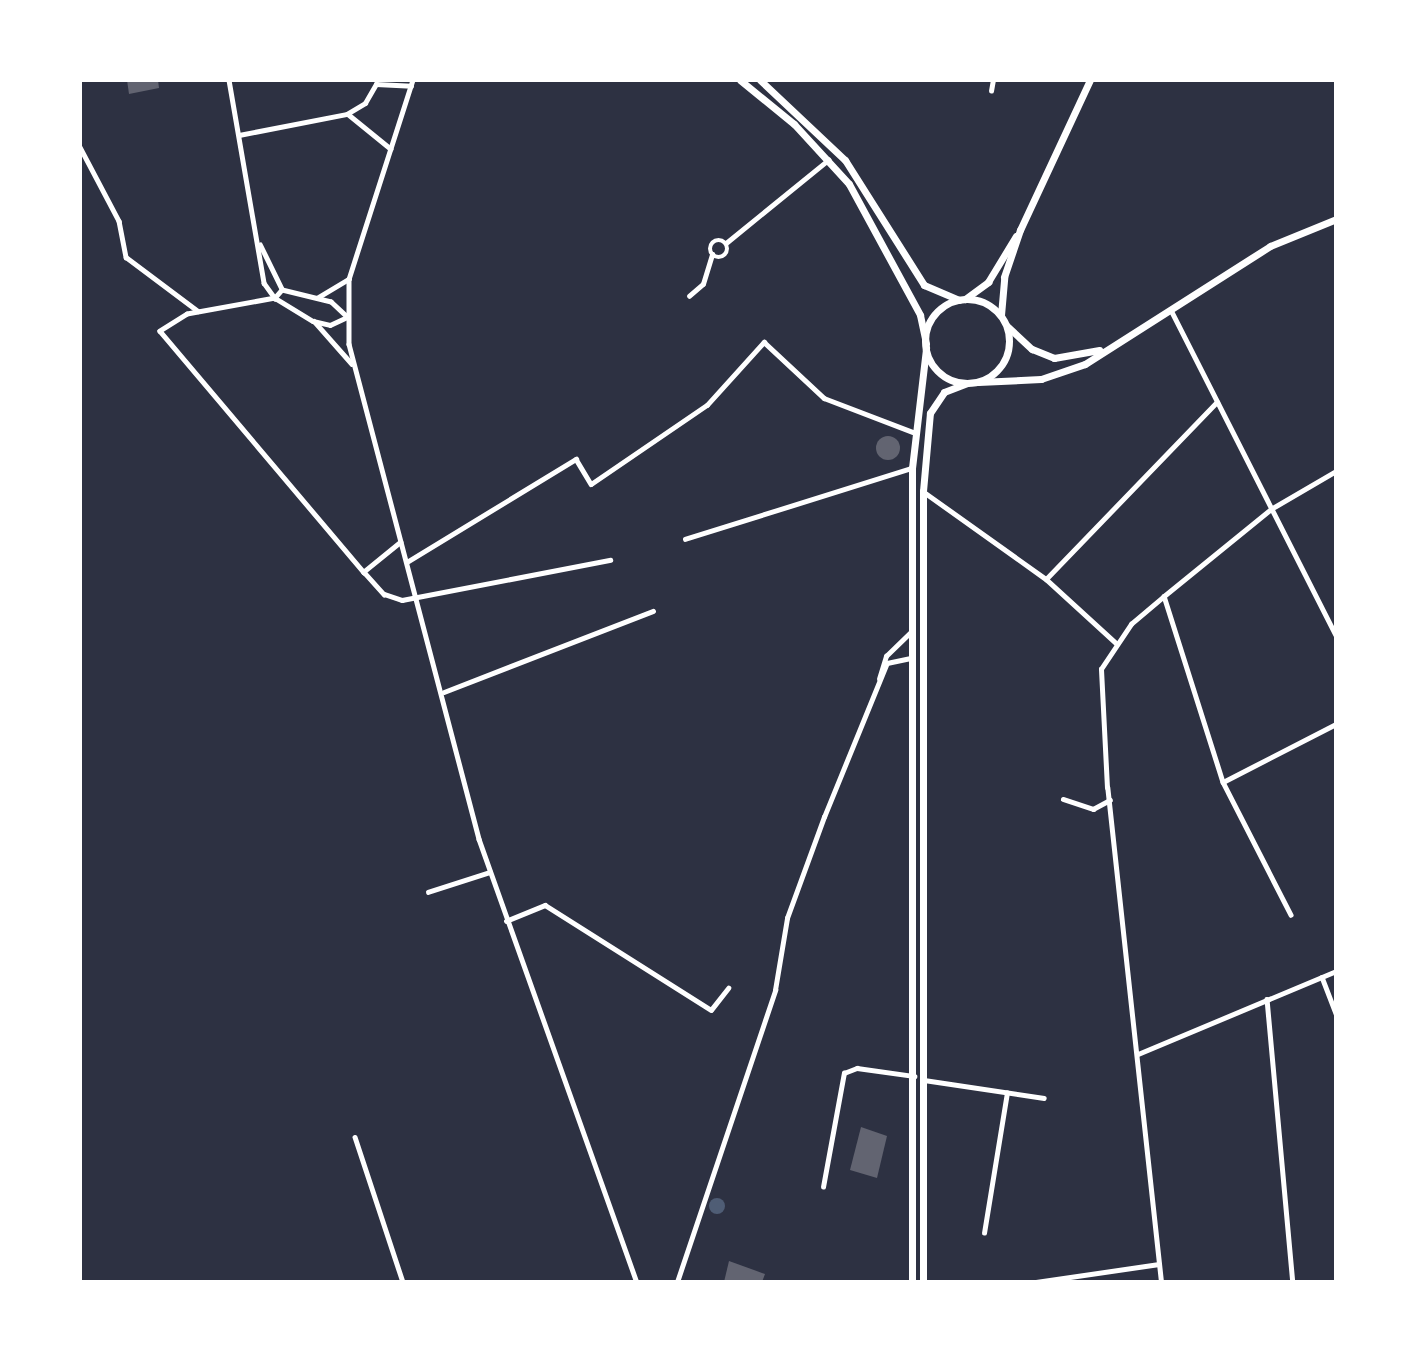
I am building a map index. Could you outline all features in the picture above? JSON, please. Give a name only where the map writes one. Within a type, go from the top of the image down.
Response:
[{"type":"main road","points":[[740,80],[829,159],[870,217],[920,315],[926,345],[940,373],[967,383]]},
{"type":"main road","points":[[760,80],[845,160],[924,285],[962,299],[985,303],[1032,349],[1054,358],[1082,357],[1113,345]]},
{"type":"main road","points":[[1001,316],[1004,278],[1020,230],[1090,80]]},
{"type":"main road","points":[[923,1282],[922,491],[930,413],[944,392],[967,383],[1051,376],[1113,345],[1270,246],[1335,219]]},
{"type":"main road","points":[[912,1282],[913,432],[931,320],[988,282],[1020,230]]},
{"type":"main road","points":[[978,382],[1002,365],[1007,326]]},
{"type":"street","points":[[229,80],[260,245],[264,283],[275,298],[313,321],[330,326],[347,317]]},
{"type":"street","points":[[991,91],[993,80]]},
{"type":"street","points":[[363,121],[365,103],[376,84],[412,83],[349,279],[347,317],[353,365],[444,692],[490,872],[637,1282]]},
{"type":"street","points":[[239,135],[347,114],[365,103]]},
{"type":"street","points":[[347,114],[363,121],[391,149]]},
{"type":"street","points":[[80,147],[119,221],[126,257],[199,311]]},
{"type":"street","points":[[712,254],[724,257],[726,243],[829,159]]},
{"type":"street","points":[[689,296],[702,284],[713,242],[726,243]]},
{"type":"street","points":[[260,245],[282,290],[331,302],[347,317]]},
{"type":"street","points":[[314,299],[349,279]]},
{"type":"street","points":[[282,290],[275,298],[199,311],[160,331],[384,594],[417,598],[610,560]]},
{"type":"street","points":[[1171,310],[1335,635]]},
{"type":"street","points":[[313,321],[353,365]]},
{"type":"street","points":[[407,562],[576,459],[591,484],[691,418],[764,342],[824,398],[913,432]]},
{"type":"street","points":[[1046,579],[1217,402]]},
{"type":"street","points":[[685,539],[912,468]]},
{"type":"street","points":[[1161,1282],[1100,681],[1116,642],[1164,596],[1271,509],[1335,471]]},
{"type":"street","points":[[922,491],[1046,579],[1116,642]]},
{"type":"street","points":[[363,572],[401,542]]},
{"type":"street","points":[[1164,596],[1223,782],[1292,915]]},
{"type":"street","points":[[444,692],[653,611]]},
{"type":"street","points":[[677,1282],[775,990],[787,918],[879,682],[886,656],[913,631]]},
{"type":"street","points":[[879,682],[894,658],[913,659]]},
{"type":"street","points":[[1223,782],[1335,724]]},
{"type":"street","points":[[1063,799],[1093,809],[1110,800]]},
{"type":"street","points":[[428,892],[490,872]]},
{"type":"street","points":[[506,921],[545,905],[711,1010],[728,988]]},
{"type":"street","points":[[1138,1054],[1335,971]]},
{"type":"street","points":[[1322,977],[1335,1014]]},
{"type":"street","points":[[1267,999],[1293,1282]]},
{"type":"street","points":[[823,1187],[844,1073],[857,1068],[914,1076]]},
{"type":"street","points":[[924,1080],[1045,1098]]},
{"type":"street","points":[[984,1233],[1007,1093]]},
{"type":"street","points":[[355,1137],[403,1282]]},
{"type":"street","points":[[1036,1282],[1159,1264]]},
{"type":"water","points":[[717,1198],[725,1206],[717,1214],[709,1206]]},
{"type":"building","points":[[127,80],[158,80],[159,88],[129,94]]},
{"type":"building","points":[[888,436],[897,439],[900,448],[897,457],[888,460],[879,457],[876,448],[879,439]]},
{"type":"building","points":[[861,1127],[887,1136],[877,1178],[850,1170]]},
{"type":"building","points":[[729,1261],[765,1274],[762,1282],[724,1282]]}]
